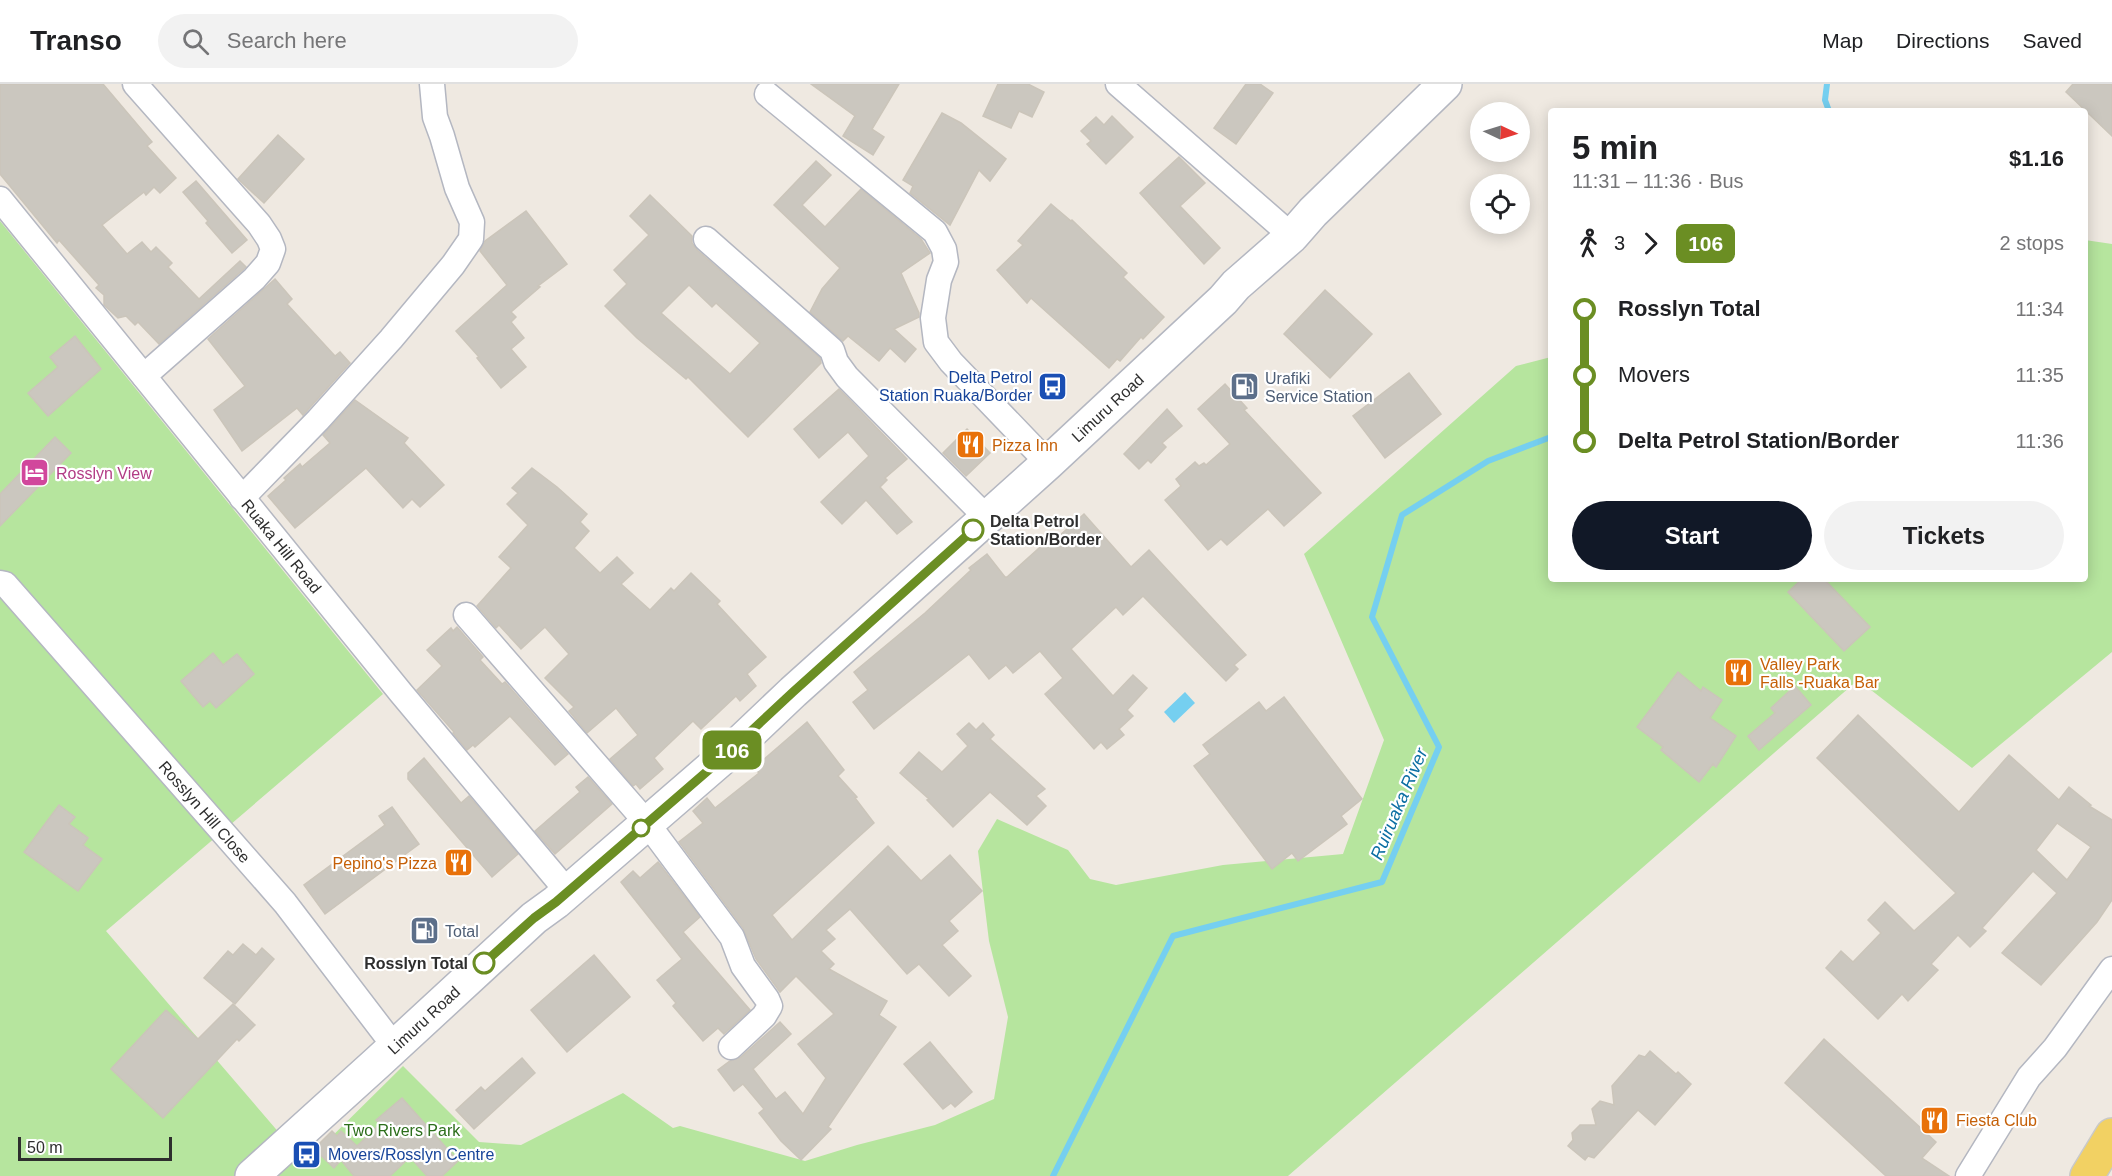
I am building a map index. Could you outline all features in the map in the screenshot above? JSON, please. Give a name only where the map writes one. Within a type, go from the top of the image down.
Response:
[{"type":"main road","name":"Limuru Road","points":[[252,1176],[525,926],[726,755],[1048,463],[1223,300],[1236,285],[1292,236],[1313,212],[1445,84]]},
{"type":"main road","points":[[2087,1176],[2112,1136]]},
{"type":"street","points":[[135,84],[259,224],[273,249],[268,263],[254,279],[144,376]]},
{"type":"street","points":[[242,498],[318,420],[391,339],[453,265],[471,239],[472,222],[457,188],[435,117],[432,84]]},
{"type":"street","points":[[1118,84],[1292,236]]},
{"type":"street","points":[[767,94],[935,232],[944,249],[946,262],[939,280],[933,318],[936,342],[951,362],[1048,463]]},
{"type":"street","name":"Ruaka Hill Road","points":[[0,199],[401,693],[567,891]]},
{"type":"street","points":[[706,239],[832,350],[836,362],[847,377],[986,517]]},
{"type":"street","name":"Rosslyn Hill Close","points":[[2,584],[285,903],[395,1047]]},
{"type":"street","points":[[466,615],[647,823],[732,937],[743,966],[770,1006],[764,1016],[731,1047]]},
{"type":"street","points":[[1968,1176],[2029,1077],[2055,1048],[2112,969]]},
{"type":"green space","name":"Two Rivers Park","points":[[0,221],[383,694],[106,931],[305,1163],[403,1066],[479,1142],[521,1145],[623,1093],[673,1128],[680,1126],[805,1161],[935,1125],[994,1099],[1008,1017],[989,941],[978,851],[997,819],[1068,850],[1090,879],[1116,885],[1223,865],[1343,854],[1384,740],[1304,554],[1516,366],[1548,358],[1548,582],[2088,582],[2088,240],[2112,244],[2112,652],[1972,768],[1858,680],[1288,1176],[0,1176]]},
{"type":"water","points":[[1185,692],[1195,703],[1174,723],[1164,712]]},
{"type":"building","points":[[0,84],[103,84],[152,142],[147,146],[176,178],[160,193],[154,187],[146,195],[144,192],[102,225],[127,254],[142,242],[151,252],[156,247],[172,263],[168,267],[199,299],[240,261],[246,267],[159,344],[138,322],[135,325],[126,316],[118,318],[104,305],[104,295],[96,288],[99,285],[59,240],[57,243],[0,174]]},
{"type":"building","points":[[811,84],[899,84],[872,129],[884,137],[873,155],[843,136],[855,116]]},
{"type":"building","points":[[998,84],[1028,84],[1044,92],[1032,117],[1019,111],[1011,128],[983,116]]},
{"type":"building","points":[[1246,84],[1260,84],[1273,93],[1236,144],[1214,128]]},
{"type":"building","points":[[2073,84],[2112,84],[2112,136],[2088,113],[2088,108],[2083,108],[2066,92]]},
{"type":"building","points":[[942,113],[961,123],[1006,159],[990,181],[979,170],[950,225],[910,193],[913,186],[903,180]]},
{"type":"building","points":[[1112,116],[1133,137],[1106,164],[1087,144],[1091,141],[1081,131],[1096,117],[1104,125]]},
{"type":"building","points":[[278,135],[304,159],[264,203],[238,179]]},
{"type":"building","points":[[1179,157],[1205,183],[1180,206],[1220,248],[1204,264],[1140,193]]},
{"type":"building","points":[[816,161],[831,175],[802,205],[825,227],[861,189],[921,239],[930,253],[901,273],[919,313],[919,317],[894,329],[916,349],[905,362],[890,348],[879,361],[848,336],[843,341],[810,312],[822,289],[840,268],[774,205]]},
{"type":"building","points":[[196,181],[247,240],[232,253],[183,192]]},
{"type":"building","points":[[650,195],[692,236],[692,243],[697,250],[820,358],[821,363],[748,437],[688,377],[686,379],[637,338],[605,306],[627,284],[614,270],[649,235],[630,216]],"holes":[[[689,285],[712,307],[716,303],[760,343],[730,374],[661,313]]]},
{"type":"building","points":[[1051,204],[1072,220],[1127,273],[1123,277],[1164,317],[1143,339],[1141,337],[1120,361],[1117,359],[1109,368],[1031,298],[1027,303],[997,270],[1023,245],[1018,241]]},
{"type":"building","points":[[526,211],[567,264],[538,286],[540,287],[511,312],[516,317],[511,322],[524,338],[511,349],[526,367],[501,388],[477,358],[479,357],[456,331],[507,285],[480,251],[485,241]]},
{"type":"building","points":[[275,279],[292,299],[287,304],[335,356],[340,352],[350,363],[303,415],[297,408],[242,451],[214,410],[245,386],[208,339]]},
{"type":"building","points":[[1325,290],[1372,334],[1330,378],[1284,334]]},
{"type":"building","points":[[75,336],[101,369],[48,416],[28,393],[58,367],[50,357]]},
{"type":"building","points":[[1409,373],[1441,414],[1385,458],[1353,416]]},
{"type":"building","points":[[1225,384],[1247,408],[1244,410],[1321,493],[1284,526],[1268,509],[1227,545],[1221,539],[1208,550],[1165,500],[1181,486],[1176,479],[1195,462],[1199,466],[1204,463],[1206,465],[1230,444],[1198,409]]},
{"type":"building","points":[[839,389],[907,459],[885,478],[887,480],[880,487],[912,522],[897,534],[866,500],[842,524],[821,502],[869,456],[848,432],[819,458],[794,429]]},
{"type":"building","points":[[355,400],[408,438],[404,443],[444,485],[420,507],[412,499],[403,508],[366,468],[295,528],[268,496],[300,464],[302,467],[330,443],[323,435]]},
{"type":"building","points":[[1167,409],[1182,426],[1162,443],[1166,447],[1151,463],[1148,460],[1139,469],[1124,454]]},
{"type":"building","points":[[967,429],[990,453],[966,476],[943,453]]},
{"type":"building","name":"Rosslyn View","points":[[55,437],[71,453],[0,526],[0,494]]},
{"type":"building","points":[[532,468],[587,514],[580,522],[589,531],[574,548],[600,573],[617,557],[633,573],[621,584],[650,610],[671,588],[674,591],[691,573],[720,601],[717,604],[766,657],[747,674],[756,686],[740,701],[736,696],[701,729],[693,721],[654,758],[663,769],[640,789],[636,784],[633,786],[610,759],[638,735],[616,708],[587,733],[569,711],[574,707],[545,678],[569,654],[545,627],[521,649],[499,625],[496,628],[477,606],[511,568],[499,557],[528,525],[507,504],[518,493],[512,488]]},
{"type":"building","points":[[1084,514],[1131,567],[1149,550],[1246,655],[1234,665],[1238,669],[1226,681],[1143,596],[1123,615],[1116,607],[1071,649],[1113,696],[1133,675],[1147,688],[1127,710],[1133,716],[1119,729],[1124,735],[1107,749],[1101,742],[1094,749],[1045,694],[1063,678],[1040,651],[1013,673],[1006,665],[989,679],[969,654],[874,729],[853,702],[868,690],[854,672],[925,613],[971,570],[969,568],[987,554],[1007,577],[1048,540],[1051,543]]},
{"type":"building","points":[[1799,582],[1827,582],[1870,627],[1844,651],[1788,592]]},
{"type":"building","points":[[457,627],[483,657],[480,660],[502,684],[505,682],[568,754],[555,765],[510,716],[475,747],[473,745],[467,750],[417,690],[442,666],[427,650],[451,628],[453,631]]},
{"type":"building","points":[[213,653],[223,665],[237,654],[254,674],[216,708],[210,701],[203,707],[181,681]]},
{"type":"building","points":[[1678,672],[1701,691],[1703,687],[1722,700],[1710,718],[1736,736],[1716,767],[1713,764],[1699,782],[1661,750],[1663,747],[1637,727]]},
{"type":"building","points":[[1795,686],[1811,705],[1759,750],[1748,736],[1775,713],[1771,708]]},
{"type":"building","points":[[1284,697],[1362,799],[1341,816],[1347,824],[1298,861],[1292,853],[1272,869],[1194,766],[1210,754],[1203,745],[1259,702],[1266,711]]},
{"type":"building","points":[[1858,715],[1959,812],[2009,755],[2059,800],[2069,787],[2091,805],[2089,806],[2112,820],[2112,900],[2097,922],[2041,985],[2002,953],[2057,893],[2033,871],[1982,928],[1986,931],[1970,947],[1958,935],[1931,964],[1938,970],[1908,1001],[1902,994],[1878,1019],[1826,968],[1841,951],[1853,962],[1881,933],[1868,920],[1885,902],[1914,931],[1956,893],[1817,758]],"holes":[[[2057,823],[2091,847],[2067,880],[2036,850]]]},
{"type":"building","points":[[807,722],[844,770],[838,776],[857,797],[855,798],[874,823],[772,915],[792,940],[888,846],[921,881],[950,855],[982,891],[949,921],[958,931],[942,945],[971,976],[949,996],[919,964],[907,974],[850,909],[826,930],[835,939],[821,951],[834,964],[829,969],[887,1001],[879,1015],[896,1027],[828,1127],[831,1129],[801,1160],[781,1141],[759,1113],[764,1109],[743,1084],[734,1091],[718,1070],[730,1061],[741,1057],[780,1022],[791,1034],[753,1069],[776,1099],[785,1092],[803,1114],[826,1078],[798,1044],[834,1014],[796,976],[780,992],[756,959],[743,928],[679,842],[703,823],[693,811],[707,798],[715,808],[759,773],[754,768]]},
{"type":"building","points":[[969,723],[976,730],[983,723],[994,735],[990,739],[1045,789],[1036,796],[1046,806],[1027,825],[990,792],[953,827],[927,800],[929,799],[900,773],[919,752],[942,772],[968,746],[957,734]]},
{"type":"building","points":[[424,758],[461,803],[469,796],[518,854],[492,877],[408,779],[408,773]]},
{"type":"building","points":[[588,777],[612,804],[555,854],[535,831],[580,792],[576,787]]},
{"type":"building","points":[[59,805],[75,817],[69,824],[88,838],[83,845],[102,859],[78,891],[24,852]]},
{"type":"building","points":[[392,807],[419,844],[325,914],[304,885],[385,825],[379,816]]},
{"type":"building","points":[[658,862],[700,917],[683,932],[750,1010],[724,1034],[718,1028],[703,1041],[673,1006],[676,1003],[657,980],[682,959],[621,882],[633,871],[640,878]]},
{"type":"building","points":[[243,944],[256,955],[262,948],[274,959],[235,1004],[204,978],[228,951],[233,955]]},
{"type":"building","points":[[594,955],[630,997],[567,1052],[531,1010]]},
{"type":"building","points":[[233,1004],[255,1025],[239,1041],[237,1039],[163,1118],[111,1069],[166,1010],[198,1039]]},
{"type":"building","points":[[1824,1039],[1936,1142],[1922,1158],[1949,1176],[1886,1176],[1785,1083]]},
{"type":"building","points":[[930,1042],[972,1092],[955,1107],[951,1103],[943,1109],[904,1064]]},
{"type":"building","points":[[1650,1051],[1691,1084],[1655,1125],[1638,1110],[1594,1158],[1588,1156],[1585,1160],[1568,1146],[1573,1140],[1572,1133],[1580,1125],[1596,1125],[1592,1109],[1600,1101],[1614,1105],[1612,1086],[1639,1055],[1645,1057]]},
{"type":"building","points":[[522,1058],[535,1073],[474,1129],[456,1110],[481,1087],[485,1091]]},
{"type":"building","points":[[402,1098],[458,1161],[442,1176],[427,1176],[410,1157],[390,1176],[354,1176],[341,1160],[334,1168],[314,1149],[332,1131],[337,1136],[341,1131],[357,1146],[380,1124],[376,1120]]},
{"type":"waterway","name":"Ruiruaka River","points":[[1827,84],[1825,100],[1828,108]]},
{"type":"waterway","name":"Ruiruaka River","points":[[1053,1176],[1173,936],[1382,882],[1439,747],[1372,617],[1402,515],[1488,461],[1548,438]]},
{"type":"bus line","name":"106","points":[[484,963],[719,761],[973,530]]},
{"type":"place","name":"Delta Petrol Station Ruaka/Border","points":[[1053,386]]},
{"type":"place","name":"Urafiki Service Station","points":[[1244,387]]},
{"type":"place","name":"Pizza Inn","points":[[971,445]]},
{"type":"place","name":"Rosslyn View","points":[[35,473]]},
{"type":"place","name":"Delta Petrol Station/Border","points":[[973,530]]},
{"type":"place","name":"Valley Park Falls -Ruaka Bar","points":[[1739,673]]},
{"type":"place","name":"Pepino's Pizza","points":[[458,863]]},
{"type":"place","name":"Total","points":[[424,931]]},
{"type":"place","name":"Rosslyn Total","points":[[484,963]]},
{"type":"place","name":"Fiesta Club","points":[[1935,1120]]},
{"type":"place","name":"Movers/Rosslyn Centre","points":[[307,1154]]}]
